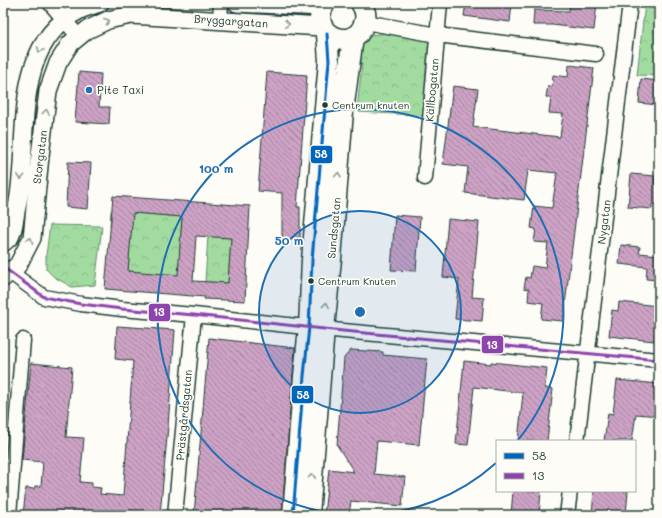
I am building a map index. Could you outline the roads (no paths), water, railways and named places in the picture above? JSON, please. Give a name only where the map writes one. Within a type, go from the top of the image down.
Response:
[{"type":"main road","name":"Sundsgatan","points":[[293,515],[304,376],[331,259],[343,111],[364,11],[361,3]]},
{"type":"main road","points":[[324,18],[331,36],[342,39],[359,30]]},
{"type":"main road","name":"Sundsgatan","points":[[309,515],[316,328],[312,260],[329,61],[324,18]]},
{"type":"street","points":[[50,3],[65,20],[76,38]]},
{"type":"street","points":[[65,20],[79,10],[100,3]]},
{"type":"street","points":[[220,20],[222,3]]},
{"type":"street","name":"Bryggargatan","points":[[237,3],[324,18]]},
{"type":"street","name":"Källbogatan","points":[[424,178],[440,3]]},
{"type":"street","name":"Nygatan","points":[[577,440],[630,3]]},
{"type":"street","name":"Bryggargatan","points":[[76,38],[95,25],[126,16],[220,20],[324,18]]},
{"type":"street","name":"Storgatan","points":[[3,243],[11,236],[19,197],[28,87],[34,62],[42,44],[65,20]]},
{"type":"street","points":[[359,30],[437,35],[596,54]]},
{"type":"street","name":"Storgatan","points":[[5,273],[18,265],[32,238],[48,91],[63,52],[76,38]]},
{"type":"street","points":[[5,273],[44,297],[81,304],[316,328],[659,360]]},
{"type":"street","name":"Prästgårdsgatan","points":[[175,515],[194,315]]},
{"type":"street","points":[[9,515],[23,340]]},
{"type":"street","points":[[567,515],[570,492]]},
{"type":"place","name":"Pite Taxi","points":[[89,90]]},
{"type":"place","name":"Centrum knuten","points":[[325,105]]},
{"type":"place","name":"Centrum Knuten","points":[[311,281]]}]
